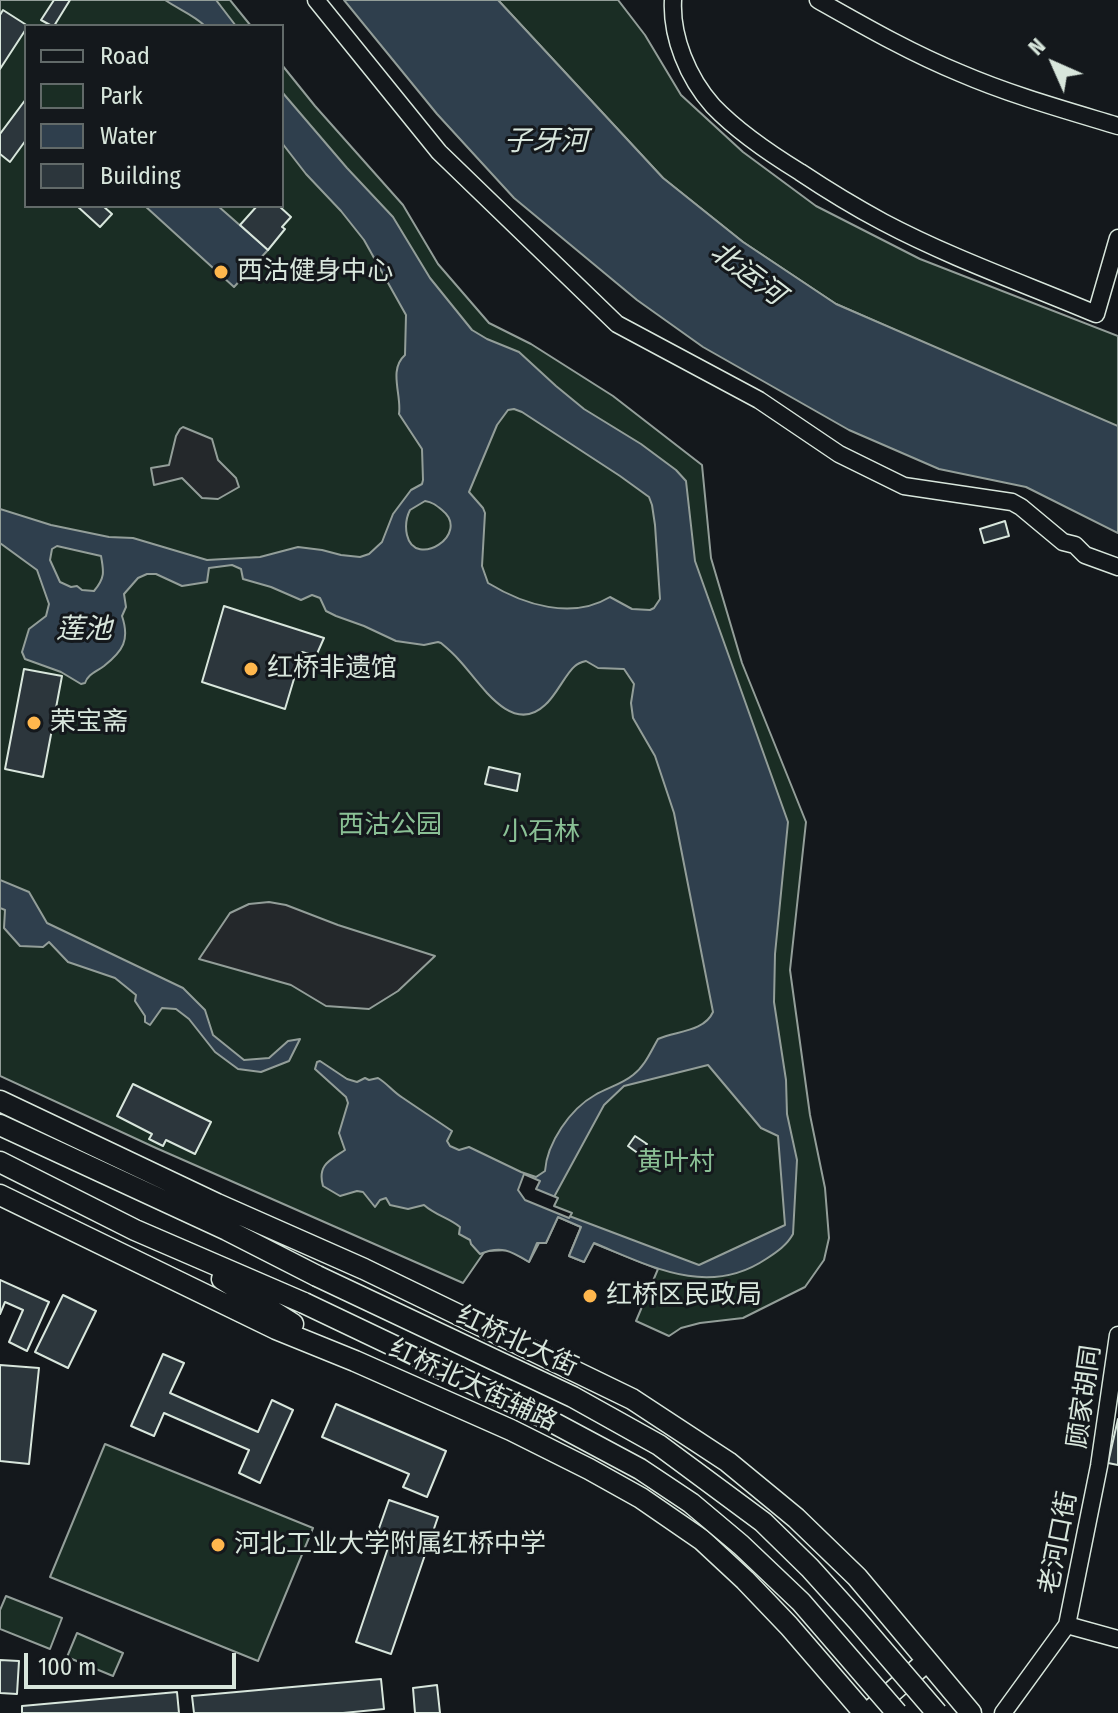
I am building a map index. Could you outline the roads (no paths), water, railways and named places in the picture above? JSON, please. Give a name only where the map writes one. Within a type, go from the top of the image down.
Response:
[{"type":"main road","points":[[0,1101],[217,1204],[364,1269],[632,1399],[728,1462],[796,1518],[857,1577],[971,1713]]},
{"type":"main road","name":"红桥北大街","points":[[0,1125],[227,1230],[573,1397],[659,1445],[763,1522],[810,1568],[937,1713]]},
{"type":"main road","points":[[0,1162],[186,1254],[304,1303],[541,1416],[640,1469],[691,1503],[741,1545],[801,1602],[897,1713]]},
{"type":"main road","name":"红桥北大街辅路","points":[[0,1195],[276,1329],[511,1430],[641,1498],[702,1540],[762,1598],[866,1713]]},
{"type":"main road","points":[[33,1212],[135,1230]]},
{"type":"main road","points":[[227,1230],[323,1260],[364,1269]]},
{"type":"main road","points":[[186,1254],[252,1299],[355,1361]]},
{"type":"main road","points":[[866,1713],[927,1661]]},
{"type":"street","points":[[316,0],[439,152],[617,324],[759,400],[839,454],[904,486],[1012,502],[1063,542],[1075,545],[1085,555],[1118,567]]},
{"type":"street","points":[[673,0],[676,36],[682,54],[694,79],[711,103],[730,123],[783,161],[883,222],[1096,314],[1118,238]]},
{"type":"street","points":[[818,0],[958,73],[1118,126]]},
{"type":"street","name":"顾家胡同","points":[[1099,1466],[1118,1335]]},
{"type":"street","name":"老河口街","points":[[1099,1466],[1067,1625],[1118,1639]]},
{"type":"street","points":[[1003,1713],[1067,1625]]},
{"type":"water","points":[[165,0],[216,0],[234,24],[202,24]]},
{"type":"water","name":"子牙河","points":[[344,0],[498,0],[663,178],[743,242],[836,304],[1118,426],[1118,533],[1026,487],[939,469],[849,430],[703,347],[637,300],[514,198],[437,114]]},
{"type":"water","name":"莲池","points":[[284,94],[393,217],[430,278],[472,330],[519,352],[584,409],[641,444],[686,481],[695,561],[788,822],[775,954],[774,1002],[786,1080],[787,1114],[797,1160],[793,1234],[778,1251],[744,1270],[723,1276],[679,1274],[636,1261],[594,1243],[584,1262],[569,1256],[581,1227],[558,1217],[546,1243],[537,1243],[529,1262],[506,1250],[480,1254],[470,1240],[459,1234],[460,1227],[424,1205],[408,1209],[390,1205],[386,1198],[375,1207],[363,1192],[340,1196],[323,1186],[323,1168],[345,1150],[339,1133],[348,1103],[346,1097],[315,1069],[317,1062],[357,1082],[365,1078],[378,1078],[399,1096],[452,1131],[447,1141],[450,1146],[459,1150],[469,1147],[536,1177],[545,1171],[555,1138],[577,1109],[637,1071],[658,1039],[696,1027],[709,1019],[713,1012],[674,813],[655,756],[633,718],[631,703],[634,684],[624,669],[598,668],[586,661],[580,663],[545,705],[532,713],[520,714],[497,702],[441,643],[424,645],[396,641],[326,611],[320,598],[312,595],[301,600],[243,579],[241,569],[232,565],[209,568],[207,582],[182,586],[156,574],[138,578],[124,594],[123,644],[116,655],[90,675],[85,683],[81,684],[61,672],[25,659],[22,652],[29,629],[46,616],[49,604],[37,570],[0,543],[0,509],[51,525],[109,537],[133,538],[207,560],[260,557],[298,547],[360,557],[369,554],[382,542],[393,514],[411,490],[422,484],[422,449],[399,414],[396,375],[405,355],[406,315],[364,240],[284,146]],"holes":[[[514,409],[649,497],[655,525],[660,599],[654,608],[632,609],[610,597],[580,608],[548,607],[517,598],[488,583],[482,566],[485,513],[469,492],[497,425],[508,410]],[[425,501],[438,507],[449,519],[450,529],[446,538],[430,549],[412,545],[406,528],[410,510]],[[57,546],[101,556],[103,575],[94,591],[60,582],[50,560],[52,549]],[[708,1065],[761,1128],[778,1136],[785,1225],[699,1265],[548,1208],[604,1105],[624,1086]]]},
{"type":"water","points":[[147,208],[220,208],[268,250],[234,287]]},
{"type":"water","points":[[0,880],[29,892],[47,923],[183,988],[205,1010],[213,1035],[244,1060],[269,1058],[288,1041],[300,1039],[289,1061],[261,1072],[238,1069],[215,1052],[189,1019],[176,1009],[162,1008],[150,1025],[145,1022],[145,1016],[135,1001],[136,995],[115,978],[68,962],[49,942],[43,947],[20,946],[4,928],[5,910],[0,908]]},
{"type":"place","name":"西沽健身中心","points":[[221,272]]},
{"type":"place","name":"红桥非遗馆","points":[[251,669]]},
{"type":"place","name":"荣宝斋","points":[[34,723]]},
{"type":"place","name":"红桥区民政局","points":[[590,1296]]},
{"type":"place","name":"河北工业大学附属红桥中学","points":[[218,1545]]},
{"type":"water label","name":"北运河","points":[[747,274]]},
{"type":"park label","name":"西沽公园","points":[[390,826]]},
{"type":"park label","name":"小石林","points":[[541,833]]},
{"type":"park label","name":"黄叶村","points":[[676,1163]]}]
